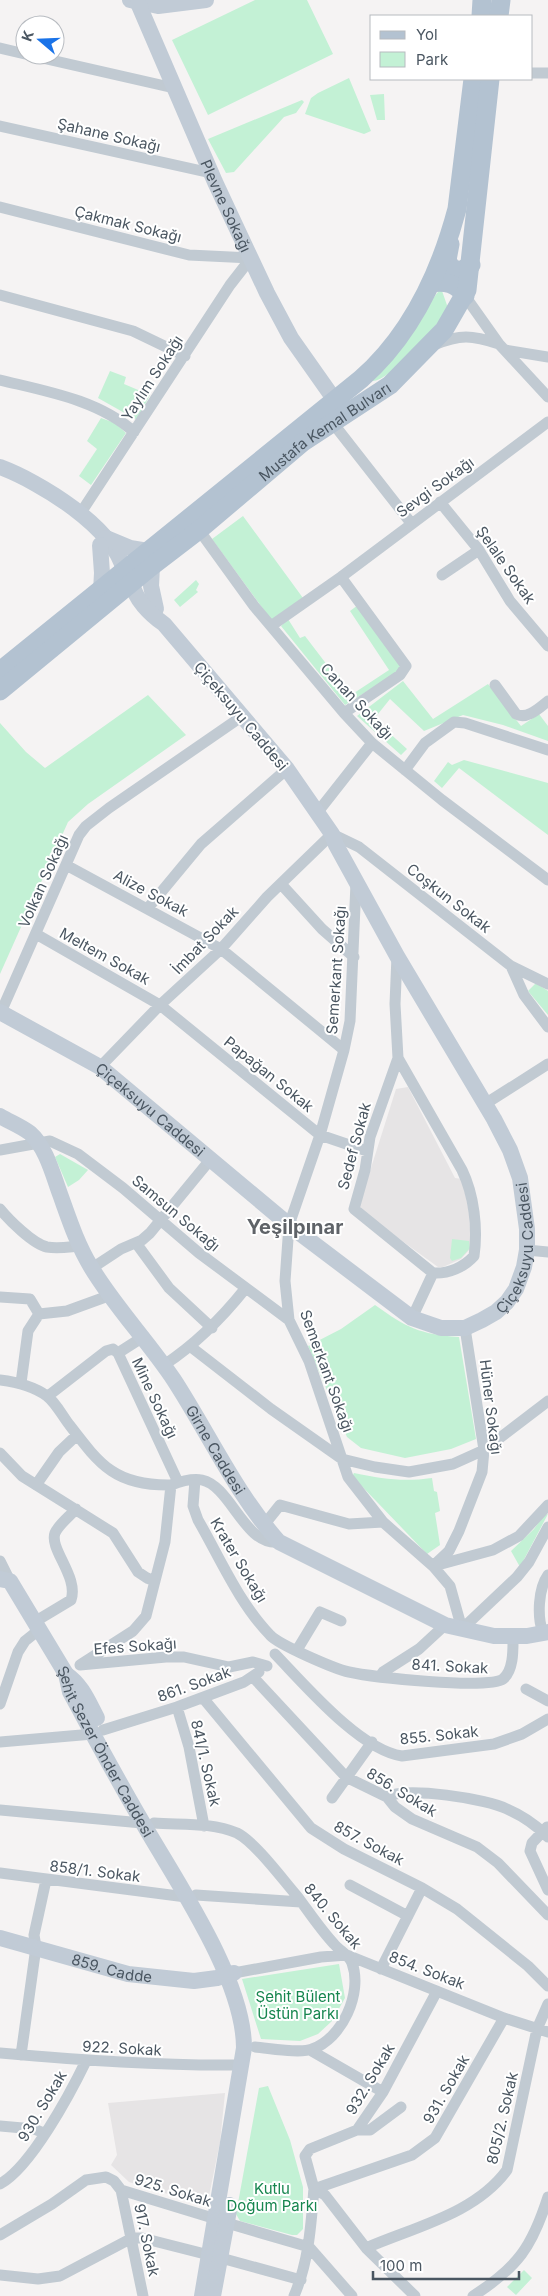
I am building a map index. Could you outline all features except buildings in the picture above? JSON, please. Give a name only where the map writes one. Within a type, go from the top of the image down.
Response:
[{"type":"main road","points":[[486,4],[498,15]]},
{"type":"main road","points":[[428,289],[450,233],[457,209],[473,80]]},
{"type":"main road","name":"Mustafa Kemal Bulvarı","points":[[150,558],[199,530],[303,442],[390,385],[444,330],[465,296],[471,265],[490,80]]},
{"type":"main road","points":[[450,233],[448,264],[453,270],[460,271],[471,265]]},
{"type":"main road","points":[[390,385],[372,387],[366,385],[361,379],[364,361],[411,304],[428,289],[450,283],[458,287],[465,296]]},
{"type":"main road","name":"Mustafa Kemal Bulvarı","points":[[0,691],[103,597],[150,558],[219,492],[361,379]]},
{"type":"main road","points":[[303,442],[313,428],[332,411],[334,399]]},
{"type":"main road","points":[[199,530],[198,520],[213,503],[219,492]]},
{"type":"main road","name":"Mustafa Kemal Bulvarı","points":[[0,670],[103,597]]},
{"type":"street","points":[[133,2],[158,6],[206,0]]},
{"type":"street","name":"Plevne Sokağı","points":[[133,2],[174,88],[211,173],[291,338],[334,399]]},
{"type":"street","points":[[0,48],[15,52]]},
{"type":"street","points":[[65,63],[174,88]]},
{"type":"street","points":[[533,73],[548,73]]},
{"type":"street","name":"Şahane Sokağı","points":[[0,126],[211,173]]},
{"type":"street","name":"Çakmak Sokağı","points":[[0,207],[189,255],[251,258]]},
{"type":"street","name":"Yaylım Sokağı","points":[[80,514],[230,286],[251,258]]},
{"type":"street","points":[[0,294],[133,331],[185,356]]},
{"type":"street","points":[[465,296],[502,347],[548,395]]},
{"type":"street","points":[[428,348],[450,338],[468,336],[502,347],[548,357]]},
{"type":"street","points":[[0,380],[81,403],[118,418],[134,432]]},
{"type":"street","points":[[332,422],[411,523]]},
{"type":"street","name":"Sevgi Sokağı","points":[[271,626],[341,577],[548,422]]},
{"type":"street","points":[[0,466],[46,490],[80,514]]},
{"type":"street","name":"Şelale Sokak","points":[[440,502],[479,550],[510,601],[548,646]]},
{"type":"street","name":"Çiçeksuyu Caddesi","points":[[0,1013],[100,1067],[289,1225],[412,1318],[441,1328],[465,1328],[496,1312],[507,1302],[520,1278],[527,1250],[525,1213],[520,1178],[510,1150],[485,1104],[397,956],[336,845],[332,834],[287,769],[164,624],[128,576],[114,563],[102,541],[80,514]]},
{"type":"street","name":"Canan Sokağı","points":[[199,530],[271,626],[344,713],[372,743],[548,880]]},
{"type":"street","points":[[102,541],[130,548],[150,558],[150,607],[103,597],[102,541]]},
{"type":"street","points":[[442,576],[479,550]]},
{"type":"street","points":[[341,577],[401,656],[406,666],[400,675],[344,713]]},
{"type":"street","points":[[495,685],[516,714],[521,717],[527,716],[548,701]]},
{"type":"street","name":"Volkan Sokağı","points":[[0,1013],[66,865],[86,826],[241,716]]},
{"type":"street","points":[[405,770],[425,744],[454,722],[465,723],[548,750]]},
{"type":"street","points":[[316,813],[372,743]]},
{"type":"street","points":[[148,908],[201,844],[287,769]]},
{"type":"street","name":"İmbat Sokak","points":[[100,1067],[160,1005],[221,949],[281,884],[332,834]]},
{"type":"street","name":"Coşkun Sokak","points":[[332,834],[358,846],[510,966],[548,984]]},
{"type":"street","name":"Alize Sokak","points":[[66,865],[221,949],[344,1050]]},
{"type":"street","name":"Semerkant Sokağı","points":[[356,879],[350,1021],[344,1050],[320,1135],[289,1225],[285,1281],[289,1320],[309,1361],[348,1477],[383,1522],[433,1566],[450,1586],[462,1630]]},
{"type":"street","points":[[281,884],[322,929],[354,956]]},
{"type":"street","name":"Meltem Sokak","points":[[36,934],[160,1005]]},
{"type":"street","name":"Sedef Sokak","points":[[397,956],[395,1004],[398,1058],[378,1110],[365,1170],[354,1209],[433,1273],[450,1272],[468,1263],[474,1256],[475,1230],[468,1182],[398,1058]]},
{"type":"street","points":[[510,966],[524,995],[548,1027]]},
{"type":"street","name":"Papağan Sokak","points":[[160,1005],[320,1135],[368,1151]]},
{"type":"street","points":[[485,1104],[548,1064]]},
{"type":"street","name":"Girne Caddesi","points":[[0,1116],[30,1133],[38,1143],[49,1166],[79,1246],[92,1268],[164,1365],[206,1431],[234,1481],[264,1525],[279,1542],[445,1625],[494,1636],[527,1636],[545,1633]]},
{"type":"street","name":"Samsun Sokağı","points":[[0,1150],[50,1141],[78,1154],[123,1188],[160,1221],[245,1288],[289,1320]]},
{"type":"street","points":[[92,1268],[121,1249],[142,1240],[210,1160]]},
{"type":"street","points":[[0,1210],[45,1247],[79,1246]]},
{"type":"street","points":[[136,1243],[169,1288],[212,1328]]},
{"type":"street","points":[[527,1250],[548,1252]]},
{"type":"street","points":[[412,1318],[433,1273]]},
{"type":"street","points":[[164,1365],[192,1347],[212,1328],[245,1288]]},
{"type":"street","points":[[39,1314],[67,1311],[111,1295]]},
{"type":"street","points":[[0,1297],[30,1299],[39,1314]]},
{"type":"street","points":[[21,1383],[28,1331],[39,1314]]},
{"type":"street","name":"Hüner Sokağı","points":[[433,1566],[449,1551],[459,1531],[482,1472],[484,1450],[465,1328]]},
{"type":"street","name":"Mine Sokağı","points":[[143,1337],[118,1353],[174,1484]]},
{"type":"street","points":[[192,1347],[271,1409],[342,1459],[409,1472],[453,1464],[484,1450],[548,1400]]},
{"type":"street","points":[[48,1396],[106,1351],[113,1350],[118,1353]]},
{"type":"street","points":[[0,1380],[21,1383],[48,1396],[77,1435],[112,1473],[137,1483],[174,1484],[201,1479],[216,1488],[250,1529],[265,1540],[272,1543],[279,1542]]},
{"type":"street","points":[[36,1485],[59,1452],[77,1435]]},
{"type":"street","points":[[0,1452],[22,1476],[113,1532],[138,1572],[155,1581]]},
{"type":"street","name":"Krater Sokağı","points":[[195,1480],[193,1506],[198,1520],[242,1599],[270,1636],[283,1644]]},
{"type":"street","points":[[73,1670],[133,1631],[146,1616],[165,1542],[174,1484]]},
{"type":"street","points":[[264,1525],[280,1505],[349,1524],[383,1522]]},
{"type":"street","points":[[433,1566],[493,1550],[520,1536],[548,1505]]},
{"type":"street","points":[[0,1704],[18,1652],[25,1640],[38,1625],[71,1600],[74,1591],[54,1542],[56,1532],[76,1508]]},
{"type":"street","points":[[462,1630],[524,1570],[539,1547],[548,1527]]},
{"type":"street","points":[[0,1561],[5,1580]]},
{"type":"street","points":[[545,1633],[539,1618],[542,1590],[548,1575]]},
{"type":"street","name":"Şehit Sezer Önder Caddesi","points":[[5,1580],[73,1670],[70,1692],[98,1732],[191,1896],[230,1974],[255,2036],[255,2047],[247,2066],[215,2256],[213,2296]]},
{"type":"street","points":[[297,1650],[320,1612],[341,1621]]},
{"type":"street","points":[[283,1644],[348,1672],[380,1676],[383,1672],[419,1649],[445,1625]]},
{"type":"street","name":"841. Sokak","points":[[380,1676],[445,1683],[494,1683],[504,1678],[509,1671],[513,1636]]},
{"type":"street","name":"861. Sokak","points":[[0,1742],[98,1732],[203,1698],[253,1677],[267,1666],[283,1644]]},
{"type":"street","name":"855. Sokak","points":[[275,1654],[332,1712],[393,1755],[402,1756],[500,1742],[522,1734],[548,1719]]},
{"type":"street","name":"Efes Sokağı","points":[[73,1670],[166,1657],[184,1657],[229,1667],[253,1662],[267,1666]]},
{"type":"street","name":"856. Sokak","points":[[253,1677],[346,1776],[387,1798],[395,1807],[412,1819],[477,1847],[512,1876],[548,1915]]},
{"type":"street","points":[[526,1689],[548,1701]]},
{"type":"street","name":"857. Sokak","points":[[203,1698],[311,1828],[457,1909],[528,1966],[548,1986]]},
{"type":"street","name":"841/1. Sokak","points":[[177,1707],[188,1747],[204,1826]]},
{"type":"street","points":[[332,1798],[372,1742]]},
{"type":"street","points":[[387,1798],[396,1793],[418,1793],[491,1802],[508,1809],[546,1832],[532,1843],[530,1851],[548,1890]]},
{"type":"street","name":"840. Sokak","points":[[0,1810],[204,1826],[236,1832],[244,1837],[277,1872],[332,1942],[352,1962],[354,1985],[347,2012],[330,2038],[310,2050]]},
{"type":"street","name":"858/1. Sokak","points":[[0,1873],[191,1896],[302,1902]]},
{"type":"street","points":[[21,2055],[36,1946],[34,1935],[46,1880]]},
{"type":"street","points":[[350,1885],[408,1916]]},
{"type":"street","points":[[381,1969],[422,1888]]},
{"type":"street","name":"859. Cadde","points":[[0,1938],[36,1946],[128,1974],[194,1981],[230,1974]]},
{"type":"street","name":"854. Sokak","points":[[230,1974],[321,1957],[347,1955],[504,2018],[542,2031]]},
{"type":"street","name":"Şehit Sezer Önder Caddesi","points":[[230,1974],[244,2035],[247,2066]]},
{"type":"street","name":"932. Sokak","points":[[314,2189],[305,2156],[310,2149],[343,2138],[357,2130],[383,2092],[437,1991]]},
{"type":"street","name":"805/2. Sokak","points":[[366,2248],[444,2216],[480,2198],[496,2185],[507,2170],[548,2004]]},
{"type":"street","name":"931. Sokak","points":[[314,2189],[412,2155],[435,2138],[504,2018]]},
{"type":"street","points":[[255,2047],[310,2050],[383,2092]]},
{"type":"street","name":"922. Sokak","points":[[0,2053],[86,2061],[189,2066],[247,2066]]},
{"type":"street","name":"930. Sokak","points":[[0,2184],[8,2180],[24,2164],[71,2091],[86,2061]]},
{"type":"street","points":[[357,2130],[370,2130],[401,2107]]},
{"type":"street","points":[[0,2126],[34,2129],[44,2133]]},
{"type":"street","name":"925. Sokak","points":[[0,2236],[52,2204],[86,2180],[106,2177],[114,2181],[121,2190],[309,2247]]},
{"type":"street","points":[[294,2296],[301,2280],[309,2247],[314,2189]]},
{"type":"street","points":[[314,2189],[328,2199],[366,2248],[415,2296]]},
{"type":"street","name":"917. Sokak","points":[[121,2190],[143,2296]]},
{"type":"street","points":[[473,2296],[500,2279],[517,2262],[538,2224],[548,2196]]},
{"type":"street","points":[[0,2275],[38,2279],[60,2276],[132,2238],[142,2238],[301,2280]]},
{"type":"street","points":[[309,2247],[352,2296]]},
{"type":"street","name":"Şehit Sezer Önder Caddesi","points":[[202,2296],[215,2256]]},
{"type":"shaded area","points":[[408,1087],[455,1178],[462,1179],[469,1212],[471,1248],[461,1259],[443,1267],[438,1267],[358,1209],[396,1089]]},
{"type":"shaded area","points":[[225,2093],[220,2142],[207,2206],[129,2182],[111,2165],[117,2155],[108,2103]]},
{"type":"green space","points":[[255,0],[307,0],[333,54],[208,115],[172,40]]},
{"type":"green space","points":[[349,78],[371,131],[364,134],[305,114],[311,98]]},
{"type":"green space","points":[[384,94],[385,120],[377,120],[370,95]]},
{"type":"green space","points":[[302,100],[304,102],[296,113],[284,117],[234,172],[226,173],[208,139]]},
{"type":"green space","points":[[441,288],[448,308],[447,312],[400,364],[380,379],[372,381],[371,380]]},
{"type":"green space","points":[[110,371],[126,377],[124,384],[150,395],[137,420],[98,398]]},
{"type":"green space","points":[[101,418],[115,423],[126,433],[91,485],[79,476],[97,449],[87,441]]},
{"type":"green space","points":[[243,516],[303,598],[272,621],[212,539]]},
{"type":"green space","points":[[196,580],[199,584],[196,590],[198,592],[180,607],[174,600]]},
{"type":"green space","points":[[358,605],[402,663],[398,672],[345,705],[281,626],[288,619],[300,638],[305,636],[334,674],[339,675],[351,695],[389,670],[350,611]]},
{"type":"green space","points":[[403,681],[433,719],[488,684],[521,726],[539,714],[548,726],[548,741],[503,725],[463,715],[424,731],[390,699],[374,719],[407,749],[401,755],[357,716]]},
{"type":"green space","points":[[148,695],[186,735],[88,804],[68,822],[0,974],[0,723],[26,752],[45,768]]},
{"type":"green space","points":[[464,760],[548,783],[548,835],[459,768],[442,788],[434,781],[448,762],[452,765]]},
{"type":"green space","points":[[536,983],[548,991],[548,1015],[528,991]]},
{"type":"green space","points":[[60,1154],[88,1170],[79,1180],[68,1187],[55,1157]]},
{"type":"green space","points":[[452,1239],[469,1241],[470,1248],[461,1258],[452,1261],[450,1258]]},
{"type":"green space","points":[[375,1305],[414,1329],[433,1334],[459,1337],[476,1439],[451,1449],[405,1458],[361,1448],[347,1437],[308,1346],[341,1329]]},
{"type":"green space","points":[[354,1473],[393,1479],[432,1478],[434,1491],[437,1492],[440,1511],[435,1513],[440,1545],[427,1554],[352,1476]]},
{"type":"green space","points":[[548,1514],[520,1567],[511,1551],[534,1529],[544,1515]]},
{"type":"green space","name":"Şehit Bülent Üstün Parkı","points":[[339,1964],[345,1998],[332,2021],[318,2034],[300,2041],[261,2039],[242,1979]]},
{"type":"green space","name":"Kutlu Doğum Parkı","points":[[268,2086],[290,2140],[303,2187],[303,2229],[297,2235],[240,2221],[236,2214],[259,2088]]},
{"type":"green space","points":[[524,2270],[532,2278],[516,2295],[507,2287]]},
{"type":"district","name":"Yeşilpınar","points":[[295,1227]]}]
